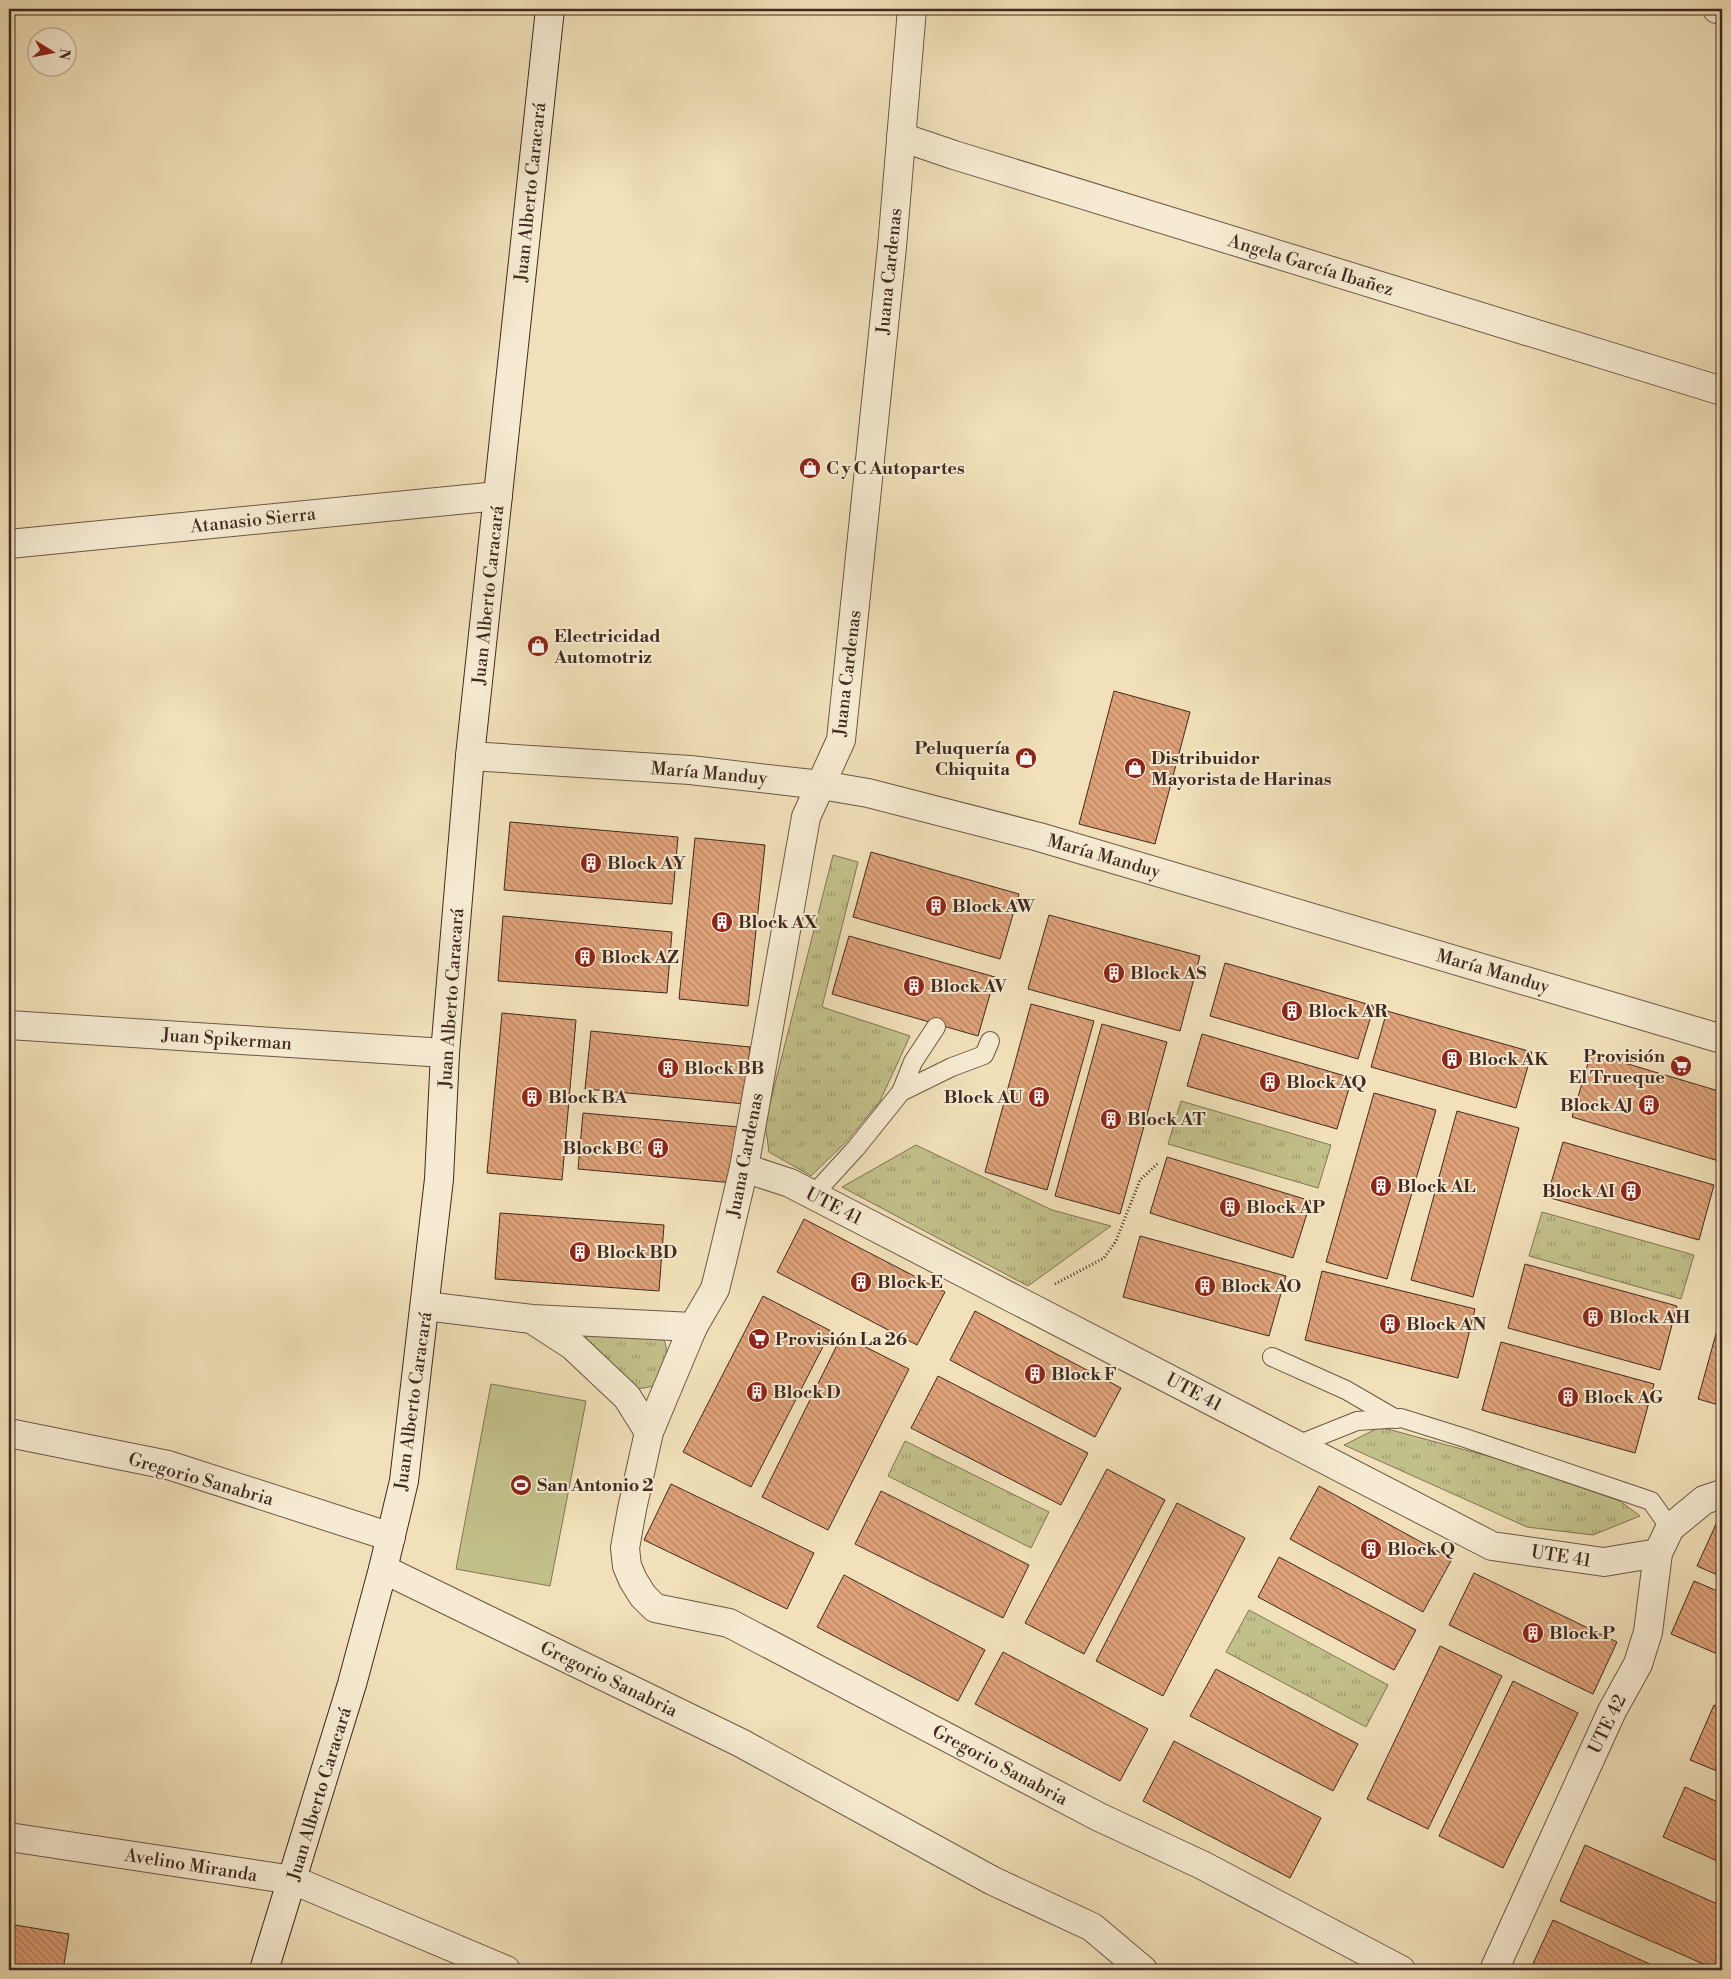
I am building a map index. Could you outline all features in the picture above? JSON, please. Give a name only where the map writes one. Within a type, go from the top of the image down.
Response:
[{"type":"street","name":"Juan Alberto Caracará","points":[[264,1970],[352,1684],[404,1481],[426,1306],[439,1178],[445,1053],[470,756],[550,9]]},
{"type":"street","name":"Juana Cardenas","points":[[625,1548],[649,1432],[693,1327],[715,1289],[744,1168],[806,818],[841,740],[892,246],[912,9]]},
{"type":"street","points":[[1717,9],[1722,10]]},
{"type":"street","name":"Angela García Ibañez","points":[[901,136],[954,155],[1722,391]]},
{"type":"street","name":"Atanasio Sierra","points":[[9,544],[498,496]]},
{"type":"street","name":"María Manduy","points":[[470,756],[690,770],[868,792],[1039,837],[1722,1039]]},
{"type":"street","name":"Juan Spikerman","points":[[9,1025],[445,1053]]},
{"type":"street","name":"UTE 41","points":[[744,1168],[790,1183],[1492,1546],[1604,1562],[1658,1553]]},
{"type":"street","points":[[426,1306],[532,1320],[693,1327]]},
{"type":"street","points":[[532,1320],[573,1346],[627,1398],[649,1432]]},
{"type":"street","name":"Gregorio Sanabria","points":[[9,1433],[168,1465],[391,1537]]},
{"type":"street","name":"UTE 42","points":[[1494,1970],[1612,1711],[1638,1664],[1648,1632],[1658,1553],[1670,1528],[1704,1500],[1722,1494]]},
{"type":"street","name":"Gregorio Sanabria","points":[[625,1548],[633,1580],[655,1608],[729,1623],[1099,1817],[1202,1865],[1401,1970]]},
{"type":"street","name":"Gregorio Sanabria","points":[[383,1569],[741,1743],[993,1881],[1092,1927],[1144,1970]]},
{"type":"street","name":"Avelino Miranda","points":[[9,1838],[293,1880],[506,1970]]},
{"type":"lane","points":[[813,1195],[856,1148],[901,1092],[913,1062],[936,1027]]},
{"type":"lane","points":[[901,1092],[952,1067],[984,1055],[990,1041]]},
{"type":"lane","points":[[1272,1357],[1346,1390],[1396,1419],[1466,1438],[1651,1501],[1670,1528]]},
{"type":"lane","points":[[1297,1445],[1357,1421],[1396,1419]]},
{"type":"path","points":[[1018,1300],[1104,1258],[1116,1241],[1140,1180],[1159,1162]]},
{"type":"green space","points":[[833,855],[858,862],[822,1007],[910,1036],[880,1101],[847,1141],[811,1176],[769,1152],[765,1123]]},
{"type":"green space","points":[[1181,1101],[1331,1145],[1318,1188],[1168,1144]]},
{"type":"green space","points":[[916,1145],[1052,1210],[1111,1226],[1028,1286],[842,1187]]},
{"type":"green space","points":[[1542,1212],[1694,1255],[1681,1299],[1529,1256]]},
{"type":"green space","points":[[589,1333],[663,1339],[666,1349],[665,1363],[656,1382],[650,1387],[636,1389],[586,1338]]},
{"type":"green space","name":"San Antonio 2","points":[[491,1384],[586,1401],[550,1586],[456,1569]]},
{"type":"green space","points":[[1380,1427],[1495,1458],[1620,1501],[1640,1516],[1593,1535],[1527,1527],[1344,1445]]},
{"type":"green space","points":[[905,1441],[1049,1512],[1031,1548],[888,1476]]},
{"type":"green space","points":[[1249,1610],[1388,1685],[1366,1727],[1226,1652]]},
{"type":"building","name":"Distribuidor Mayorista de Harinas","points":[[1114,691],[1190,712],[1155,844],[1079,824]]},
{"type":"building","name":"Block AY","points":[[510,822],[678,837],[672,904],[504,890]]},
{"type":"building","name":"Block AX","points":[[695,838],[765,845],[748,1006],[679,999]]},
{"type":"building","name":"Block AW","points":[[871,852],[1019,894],[1000,959],[853,917]]},
{"type":"building","name":"Block AS","points":[[1049,915],[1200,956],[1180,1031],[1028,989]]},
{"type":"building","name":"Block AZ","points":[[503,916],[672,932],[667,993],[498,981]]},
{"type":"building","name":"Block AV","points":[[849,936],[995,977],[978,1036],[832,994]]},
{"type":"building","name":"Block AR","points":[[1225,963],[1374,1006],[1358,1059],[1210,1016]]},
{"type":"building","name":"Block AU","points":[[1031,1004],[1094,1021],[1047,1190],[985,1172]]},
{"type":"building","name":"Block AK","points":[[1387,1011],[1532,1052],[1516,1108],[1371,1067]]},
{"type":"building","name":"Block BA","points":[[502,1013],[576,1020],[562,1180],[487,1173]]},
{"type":"building","name":"Block AT","points":[[1102,1024],[1167,1042],[1120,1214],[1055,1196]]},
{"type":"building","name":"Block BB","points":[[591,1031],[750,1047],[745,1104],[585,1089]]},
{"type":"building","name":"Block AQ","points":[[1202,1034],[1352,1078],[1337,1129],[1187,1086]]},
{"type":"building","name":"Block AJ","points":[[1591,1053],[1722,1092],[1722,1162],[1572,1117]]},
{"type":"building","name":"Block AL","points":[[1374,1093],[1436,1110],[1387,1279],[1326,1262]]},
{"type":"building","points":[[1457,1111],[1519,1128],[1473,1297],[1411,1280]]},
{"type":"building","name":"Block BC","points":[[583,1113],[739,1127],[734,1183],[578,1169]]},
{"type":"building","name":"Block AI","points":[[1563,1142],[1714,1185],[1699,1240],[1547,1197]]},
{"type":"building","name":"Block AP","points":[[1167,1157],[1311,1201],[1293,1258],[1150,1213]]},
{"type":"building","name":"Block BD","points":[[500,1213],[664,1225],[659,1291],[495,1279]]},
{"type":"building","name":"Block E","points":[[804,1219],[945,1292],[917,1345],[777,1272]]},
{"type":"building","name":"Block AO","points":[[1140,1236],[1286,1276],[1269,1336],[1123,1297]]},
{"type":"building","name":"Block AH","points":[[1525,1264],[1677,1306],[1660,1370],[1508,1328]]},
{"type":"building","name":"Block AN","points":[[1322,1271],[1475,1309],[1458,1378],[1305,1340]]},
{"type":"building","name":"Block D","points":[[763,1296],[831,1331],[751,1487],[683,1452]]},
{"type":"building","name":"Block F","points":[[975,1311],[1121,1388],[1095,1437],[950,1360]]},
{"type":"building","points":[[1722,1312],[1722,1406],[1698,1399]]},
{"type":"building","points":[[842,1335],[909,1369],[828,1530],[762,1497]]},
{"type":"building","name":"Block AG","points":[[1501,1342],[1654,1384],[1635,1453],[1482,1410]]},
{"type":"building","points":[[938,1376],[1088,1453],[1061,1505],[911,1428]]},
{"type":"building","points":[[1107,1469],[1165,1500],[1084,1654],[1025,1623]]},
{"type":"building","points":[[671,1484],[814,1553],[787,1609],[644,1540]]},
{"type":"building","name":"Block Q","points":[[1319,1486],[1452,1559],[1423,1612],[1290,1539]]},
{"type":"building","points":[[881,1491],[1029,1565],[1003,1618],[855,1544]]},
{"type":"building","points":[[1177,1503],[1245,1538],[1163,1696],[1096,1661]]},
{"type":"building","points":[[1722,1511],[1722,1577],[1697,1566]]},
{"type":"building","points":[[1279,1557],[1416,1630],[1394,1670],[1258,1597]]},
{"type":"building","name":"Block P","points":[[1474,1573],[1617,1642],[1593,1694],[1449,1625]]},
{"type":"building","points":[[844,1575],[985,1650],[958,1701],[817,1627]]},
{"type":"building","points":[[1694,1581],[1722,1593],[1722,1656],[1671,1634]]},
{"type":"building","points":[[1440,1646],[1502,1676],[1428,1829],[1367,1799]]},
{"type":"building","points":[[1003,1652],[1148,1729],[1120,1781],[975,1704]]},
{"type":"building","points":[[1216,1669],[1358,1744],[1333,1791],[1190,1716]]},
{"type":"building","points":[[1513,1681],[1578,1713],[1503,1868],[1439,1836]]},
{"type":"building","points":[[1714,1705],[1722,1709],[1722,1773],[1690,1760]]},
{"type":"building","points":[[1174,1741],[1321,1818],[1290,1878],[1143,1801]]},
{"type":"building","points":[[1685,1787],[1722,1804],[1722,1863],[1663,1837]]},
{"type":"building","points":[[1585,1845],[1722,1906],[1722,1970],[1717,1970],[1560,1901]]},
{"type":"building","points":[[1553,1920],[1663,1970],[1530,1970]]},
{"type":"building","points":[[9,1924],[69,1934],[63,1970],[9,1970]]},
{"type":"place","name":"C y C Autopartes","points":[[810,468]]},
{"type":"place","name":"Electricidad Automotriz","points":[[538,646]]},
{"type":"place","name":"Peluquería Chiquita","points":[[1026,758]]},
{"type":"place","name":"Distribuidor Mayorista de Harinas","points":[[1135,768]]},
{"type":"place","name":"Block AY","points":[[591,863]]},
{"type":"place","name":"Block AW","points":[[936,906]]},
{"type":"place","name":"Block AX","points":[[722,922]]},
{"type":"place","name":"Block AZ","points":[[585,957]]},
{"type":"place","name":"Block AS","points":[[1114,973]]},
{"type":"place","name":"Block AV","points":[[914,986]]},
{"type":"place","name":"Block AR","points":[[1292,1011]]},
{"type":"place","name":"Block AK","points":[[1452,1059]]},
{"type":"place","name":"Provisión El Trueque","points":[[1681,1066]]},
{"type":"place","name":"Block BB","points":[[668,1068]]},
{"type":"place","name":"Block AQ","points":[[1270,1082]]},
{"type":"place","name":"Block BA","points":[[532,1097]]},
{"type":"place","name":"Block AU","points":[[1039,1097]]},
{"type":"place","name":"Block AJ","points":[[1649,1105]]},
{"type":"place","name":"Block AT","points":[[1111,1119]]},
{"type":"place","name":"Block BC","points":[[658,1148]]},
{"type":"place","name":"Block AL","points":[[1381,1186]]},
{"type":"place","name":"Block AI","points":[[1631,1191]]},
{"type":"place","name":"Block AP","points":[[1230,1207]]},
{"type":"place","name":"Block BD","points":[[580,1252]]},
{"type":"place","name":"Block E","points":[[861,1282]]},
{"type":"place","name":"Block AO","points":[[1205,1286]]},
{"type":"place","name":"Block AH","points":[[1593,1317]]},
{"type":"place","name":"Block AN","points":[[1390,1324]]},
{"type":"place","name":"Provisión La 26","points":[[759,1339]]},
{"type":"place","name":"Block F","points":[[1035,1374]]},
{"type":"place","name":"Block D","points":[[757,1392]]},
{"type":"place","name":"Block AG","points":[[1568,1397]]},
{"type":"place","name":"San Antonio 2","points":[[521,1485]]},
{"type":"place","name":"Block Q","points":[[1371,1549]]},
{"type":"place","name":"Block P","points":[[1533,1633]]}]
